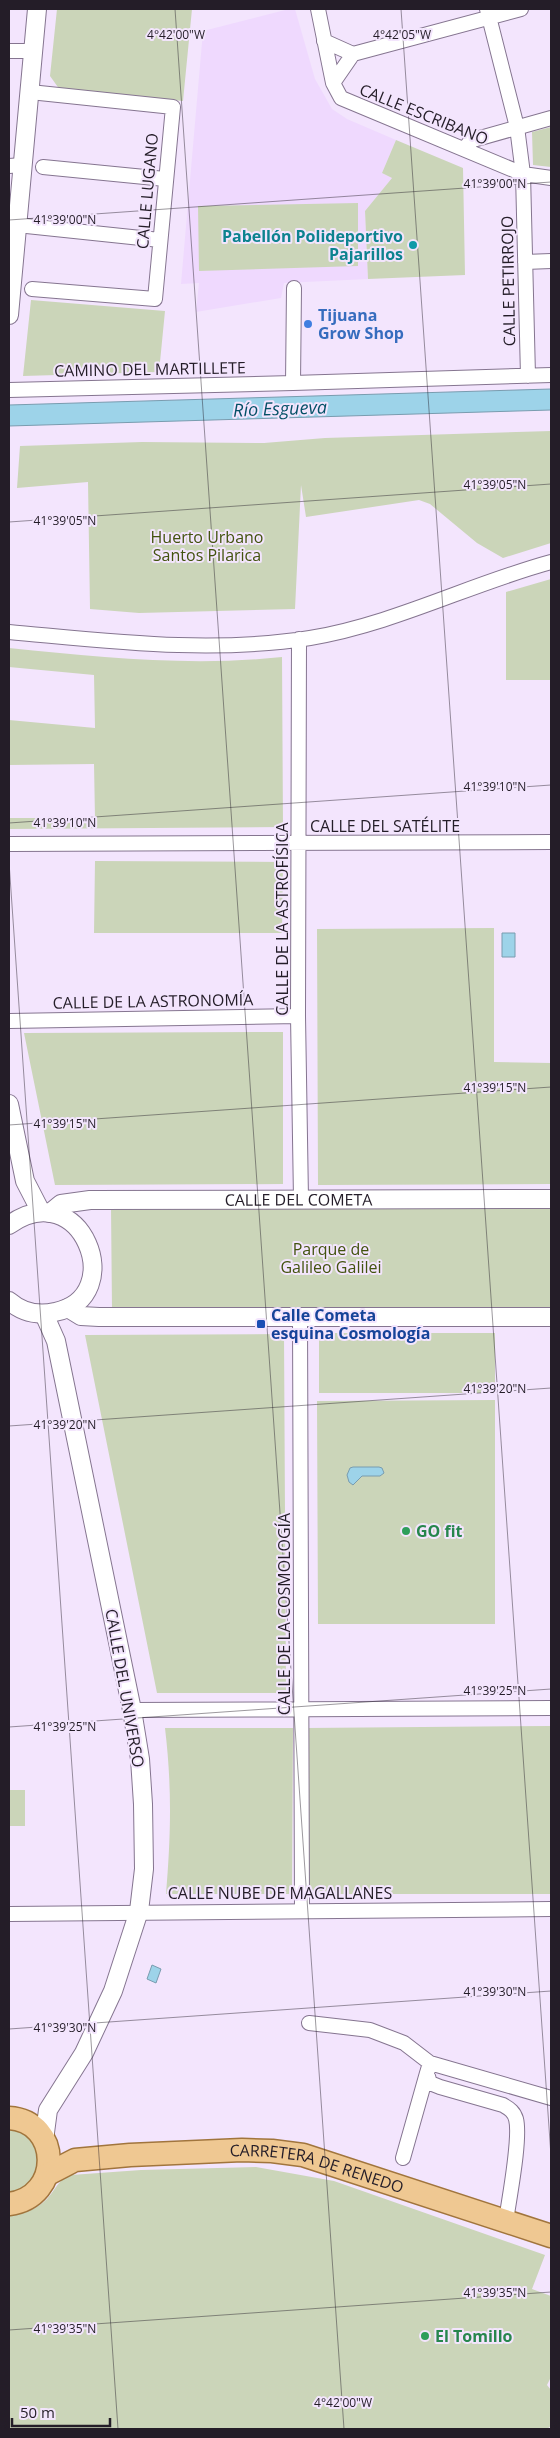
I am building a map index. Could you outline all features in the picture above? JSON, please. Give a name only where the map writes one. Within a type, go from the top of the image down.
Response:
[{"type":"main road","points":[[9,2204],[27,2199],[36,2193],[48,2174],[50,2162],[46,2144],[35,2129],[16,2120]]},
{"type":"main road","name":"CARRETERA DE RENEDO","points":[[46,2144],[74,2160]]},
{"type":"main road","name":"CARRETERA DE RENEDO","points":[[48,2174],[74,2160],[242,2150],[281,2152],[303,2155],[551,2236]]},
{"type":"street","points":[[9,315],[16,165],[30,92],[37,9]]},
{"type":"street","name":"CALLE ESCRIBANO","points":[[318,9],[333,83],[342,98],[523,174],[551,178]]},
{"type":"street","points":[[333,83],[353,54],[489,13],[521,9]]},
{"type":"street","name":"CALLE PETIRROJO","points":[[489,13],[517,127],[523,174],[528,376]]},
{"type":"street","points":[[324,41],[353,54]]},
{"type":"street","points":[[9,51],[33,51]]},
{"type":"street","name":"CALLE LUGANO","points":[[30,92],[173,107],[155,299],[32,289]]},
{"type":"street","points":[[468,150],[468,144],[473,140],[551,118]]},
{"type":"street","points":[[43,167],[165,179]]},
{"type":"street","points":[[12,225],[160,240]]},
{"type":"street","points":[[525,262],[551,261]]},
{"type":"street","points":[[293,383],[294,288]]},
{"type":"street","name":"CAMINO DEL MARTILLETE","points":[[9,390],[551,375]]},
{"type":"street","points":[[9,632],[166,646],[217,646],[299,639],[386,619],[481,583],[551,562]]},
{"type":"street","name":"CALLE DE LA ASTROFÍSICA","points":[[299,639],[300,843],[298,1016],[301,1199]]},
{"type":"street","name":"CALLE DEL SATÉLITE","points":[[9,844],[551,842]]},
{"type":"street","name":"CALLE DE LA ASTRONOMÍA","points":[[9,1021],[298,1016]]},
{"type":"street","points":[[9,1104],[25,1181],[46,1213],[63,1217],[84,1234],[90,1245],[93,1271],[89,1284],[82,1295],[57,1311]]},
{"type":"street","points":[[14,1222],[25,1181]]},
{"type":"street","name":"CALLE DEL COMETA","points":[[14,1222],[46,1213],[61,1204],[75,1201],[551,1198]]},
{"type":"street","points":[[9,1301],[29,1313],[57,1311],[89,1317],[551,1317]]},
{"type":"street","name":"CALLE DEL UNIVERSO","points":[[46,2144],[48,2110],[84,2053],[113,1991],[139,1911],[144,1869],[140,1759],[132,1710],[56,1341],[57,1311]]},
{"type":"street","name":"CALLE DE LA COSMOLOGÍA","points":[[300,1317],[302,1910]]},
{"type":"street","points":[[132,1710],[551,1708]]},
{"type":"street","name":"CALLE NUBE DE MAGALLANES","points":[[9,1914],[139,1911],[551,1909]]},
{"type":"street","points":[[309,2023],[370,2030],[404,2043],[428,2068],[551,2098]]},
{"type":"street","points":[[404,2158],[428,2068]]},
{"type":"street","points":[[428,2068],[430,2083],[512,2110],[516,2119],[517,2138],[506,2222]]},
{"type":"street","points":[[16,2120],[48,2110]]},
{"type":"shaded area","points":[[295,9],[315,79],[332,109],[347,119],[396,140],[382,173],[392,178],[365,211],[368,279],[284,283],[281,298],[196,312],[199,283],[181,284],[203,31]]},
{"type":"green space","points":[[57,9],[192,9],[183,101],[60,90],[50,76]]},
{"type":"green space","points":[[551,127],[551,167],[533,165],[532,132]]},
{"type":"green space","points":[[396,140],[463,168],[465,275],[368,279],[365,211],[392,178],[382,173]]},
{"type":"green space","points":[[358,203],[358,266],[199,271],[198,206]]},
{"type":"green space","points":[[31,300],[165,311],[159,372],[23,376]]},
{"type":"green space","name":"Huerto Urbano Santos Pilarica","points":[[551,431],[551,543],[503,558],[477,543],[430,504],[419,500],[306,517],[301,485],[295,609],[139,613],[90,609],[88,482],[17,488],[20,446],[142,442],[264,443],[325,438]]},
{"type":"green space","points":[[551,579],[551,680],[506,680],[506,592]]},
{"type":"green space","points":[[9,648],[145,660],[213,661],[282,657],[283,827],[9,829],[9,818],[95,818],[94,764],[9,765],[9,720],[95,728],[94,675],[9,667]]},
{"type":"green space","points":[[95,861],[283,862],[282,933],[94,933]]},
{"type":"green space","points":[[494,928],[494,1062],[551,1063],[551,1184],[318,1185],[317,929]]},
{"type":"green space","points":[[283,1032],[283,1184],[55,1185],[24,1033]]},
{"type":"green space","name":"Parque de Galileo Galilei","points":[[551,1206],[551,1308],[112,1309],[111,1207]]},
{"type":"green space","points":[[319,1333],[495,1333],[495,1393],[319,1393]]},
{"type":"green space","points":[[284,1334],[286,1693],[157,1693],[85,1335]]},
{"type":"green space","name":"GO fit","points":[[495,1400],[495,1624],[318,1624],[317,1401]]},
{"type":"green space","points":[[551,1726],[551,1894],[308,1894],[307,1728]]},
{"type":"green space","points":[[165,1728],[293,1728],[292,1894],[166,1894],[170,1811]]},
{"type":"green space","points":[[9,1790],[25,1790],[25,1826],[9,1826]]},
{"type":"green space","points":[[9,2127],[21,2131],[34,2144],[37,2149],[39,2165],[31,2184],[9,2194]]},
{"type":"green space","points":[[256,2167],[334,2181],[545,2255],[532,2289],[551,2296],[551,2377],[547,2385],[551,2390],[551,2426],[547,2429],[9,2429],[9,2216],[21,2214],[38,2207],[62,2180],[71,2175],[141,2170]]},
{"type":"water","name":"Río Esgueva","points":[[551,389],[551,410],[9,426],[9,405]]},
{"type":"water","points":[[502,933],[515,933],[515,957],[502,957]]},
{"type":"water","points":[[379,1467],[382,1468],[384,1473],[380,1476],[362,1476],[353,1485],[349,1482],[347,1475],[350,1468]]},
{"type":"water","points":[[152,1965],[161,1969],[156,1983],[147,1979]]},
{"type":"place","name":"Pabellón Polideportivo Pajarillos","points":[[413,245]]},
{"type":"place","name":"Tijuana Grow Shop","points":[[308,324]]},
{"type":"place","name":"Calle Cometa esquina Cosmología","points":[[261,1324]]},
{"type":"place","name":"GO fit","points":[[406,1531]]},
{"type":"place","name":"El Tomillo","points":[[425,2336]]}]
